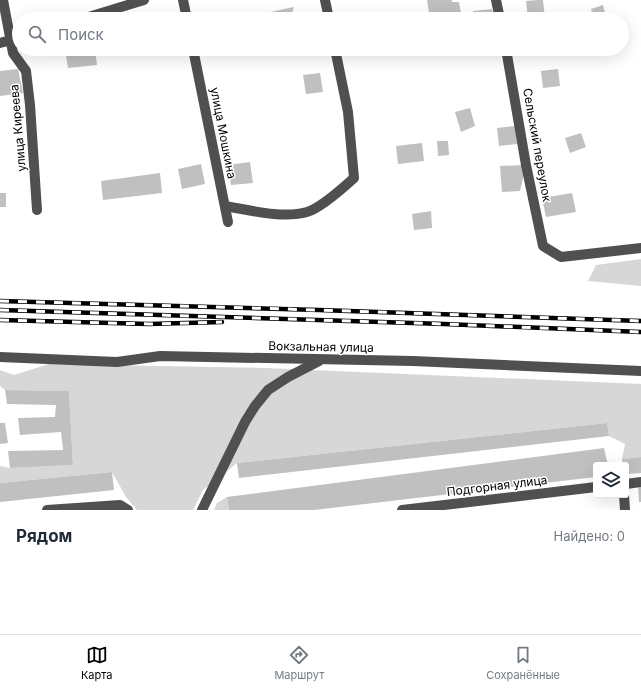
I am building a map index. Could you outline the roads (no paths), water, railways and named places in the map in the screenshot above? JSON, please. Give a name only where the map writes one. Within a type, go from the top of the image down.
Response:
[{"type":"street","name":"улица Киреева","points":[[3,0],[12,30]]},
{"type":"street","points":[[105,12],[144,0]]},
{"type":"street","points":[[183,0],[186,12]]},
{"type":"street","points":[[325,0],[328,12]]},
{"type":"street","points":[[496,0],[499,12]]},
{"type":"street","points":[[0,43],[12,41]]},
{"type":"street","name":"улица Киреева","points":[[15,56],[26,71],[30,104],[37,210]]},
{"type":"street","name":"улица Мошкина","points":[[194,56],[228,222]]},
{"type":"street","points":[[225,206],[292,215],[308,212],[328,200],[354,178],[348,112],[336,56]]},
{"type":"street","name":"Сельский переулок","points":[[507,56],[526,165],[543,246],[561,257],[641,248]]},
{"type":"street","name":"Вокзальная улица","points":[[0,357],[117,362],[160,356],[413,361],[641,371]]},
{"type":"street","points":[[202,510],[245,422],[255,406],[268,390],[288,377],[321,360]]},
{"type":"street","points":[[629,484],[641,482]]},
{"type":"street","name":"Подгорная улица","points":[[402,510],[593,487]]},
{"type":"street","points":[[624,498],[625,510]]},
{"type":"street","points":[[47,510],[120,505],[128,510]]},
{"type":"railway","points":[[0,301],[641,321]]},
{"type":"railway","points":[[0,310],[444,324],[641,332]]},
{"type":"railway","points":[[0,320],[149,324],[222,322]]}]
